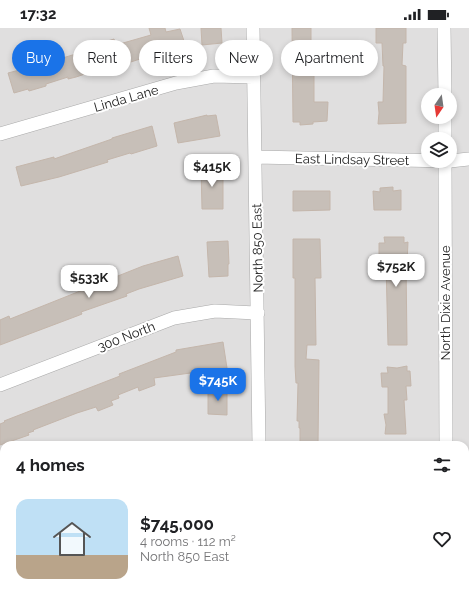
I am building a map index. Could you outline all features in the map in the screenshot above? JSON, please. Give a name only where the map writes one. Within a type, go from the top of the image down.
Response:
[{"type":"street","name":"North 850 East","points":[[253,28],[259,441]]},
{"type":"street","points":[[444,28],[445,88]]},
{"type":"street","name":"Linda Lane","points":[[0,134],[176,83],[214,76],[253,77]]},
{"type":"street","name":"East Lindsay Street","points":[[255,157],[421,160]]},
{"type":"street","name":"East Lindsay Street","points":[[457,160],[469,159]]},
{"type":"street","name":"North Dixie Avenue","points":[[445,168],[446,441]]},
{"type":"street","name":"300 North","points":[[0,385],[174,318],[215,311],[258,313]]},
{"type":"shaded area","points":[[0,28],[469,28],[469,441],[0,441]]},
{"type":"building","points":[[149,28],[165,28],[166,32],[180,29],[184,40],[139,40],[139,59],[131,62],[131,41],[151,35]]},
{"type":"building","points":[[201,28],[221,28],[222,40],[215,40],[215,44],[207,44],[207,40],[202,40]]},
{"type":"building","points":[[292,28],[311,28],[311,40],[292,40]]},
{"type":"building","points":[[376,28],[406,28],[406,43],[403,43],[402,65],[406,66],[406,123],[378,124],[378,102],[383,102],[384,66],[382,43],[378,43],[378,40],[376,40]]},
{"type":"building","points":[[73,55],[73,76],[79,76],[68,79],[68,77],[29,91],[28,89],[14,93],[8,73],[12,72],[12,76],[65,76],[65,57]]},
{"type":"building","points":[[293,76],[314,76],[314,102],[328,102],[327,121],[300,125],[300,122],[293,122]]},
{"type":"building","points":[[207,115],[216,115],[220,136],[178,143],[174,123]]},
{"type":"building","points":[[152,126],[157,146],[107,160],[108,162],[59,177],[21,186],[16,167],[54,157],[54,159],[112,138]]},
{"type":"building","points":[[201,167],[223,167],[223,209],[202,209]]},
{"type":"building","points":[[393,187],[393,191],[401,190],[401,210],[374,210],[373,191],[380,192],[380,188]]},
{"type":"building","points":[[293,191],[330,191],[330,210],[293,211]]},
{"type":"building","points":[[384,237],[404,237],[404,243],[408,242],[406,263],[407,345],[388,345],[386,263],[379,263],[379,243],[385,243]]},
{"type":"building","points":[[293,239],[320,239],[321,278],[315,278],[316,345],[307,345],[306,359],[319,360],[318,441],[300,441],[299,421],[297,421],[298,383],[296,383],[295,366],[295,278],[293,278]]},
{"type":"building","points":[[228,241],[228,276],[209,277],[207,242]]},
{"type":"building","points":[[178,256],[183,276],[139,289],[126,294],[127,296],[81,312],[82,314],[0,345],[0,320],[9,316],[10,319],[143,266]]},
{"type":"building","points":[[223,342],[227,368],[154,378],[155,385],[139,391],[138,387],[118,395],[119,398],[111,401],[113,405],[98,411],[96,407],[77,413],[33,430],[34,431],[28,433],[29,435],[12,441],[0,441],[0,424],[5,422],[4,421],[120,376],[119,374],[176,352],[176,350]]},
{"type":"building","points":[[407,366],[407,371],[410,371],[411,386],[406,386],[407,400],[404,400],[406,434],[385,434],[386,425],[384,414],[388,414],[388,387],[382,387],[381,373],[388,373],[387,367],[397,368]]},
{"type":"building","points":[[208,389],[227,389],[227,415],[208,414]]}]
